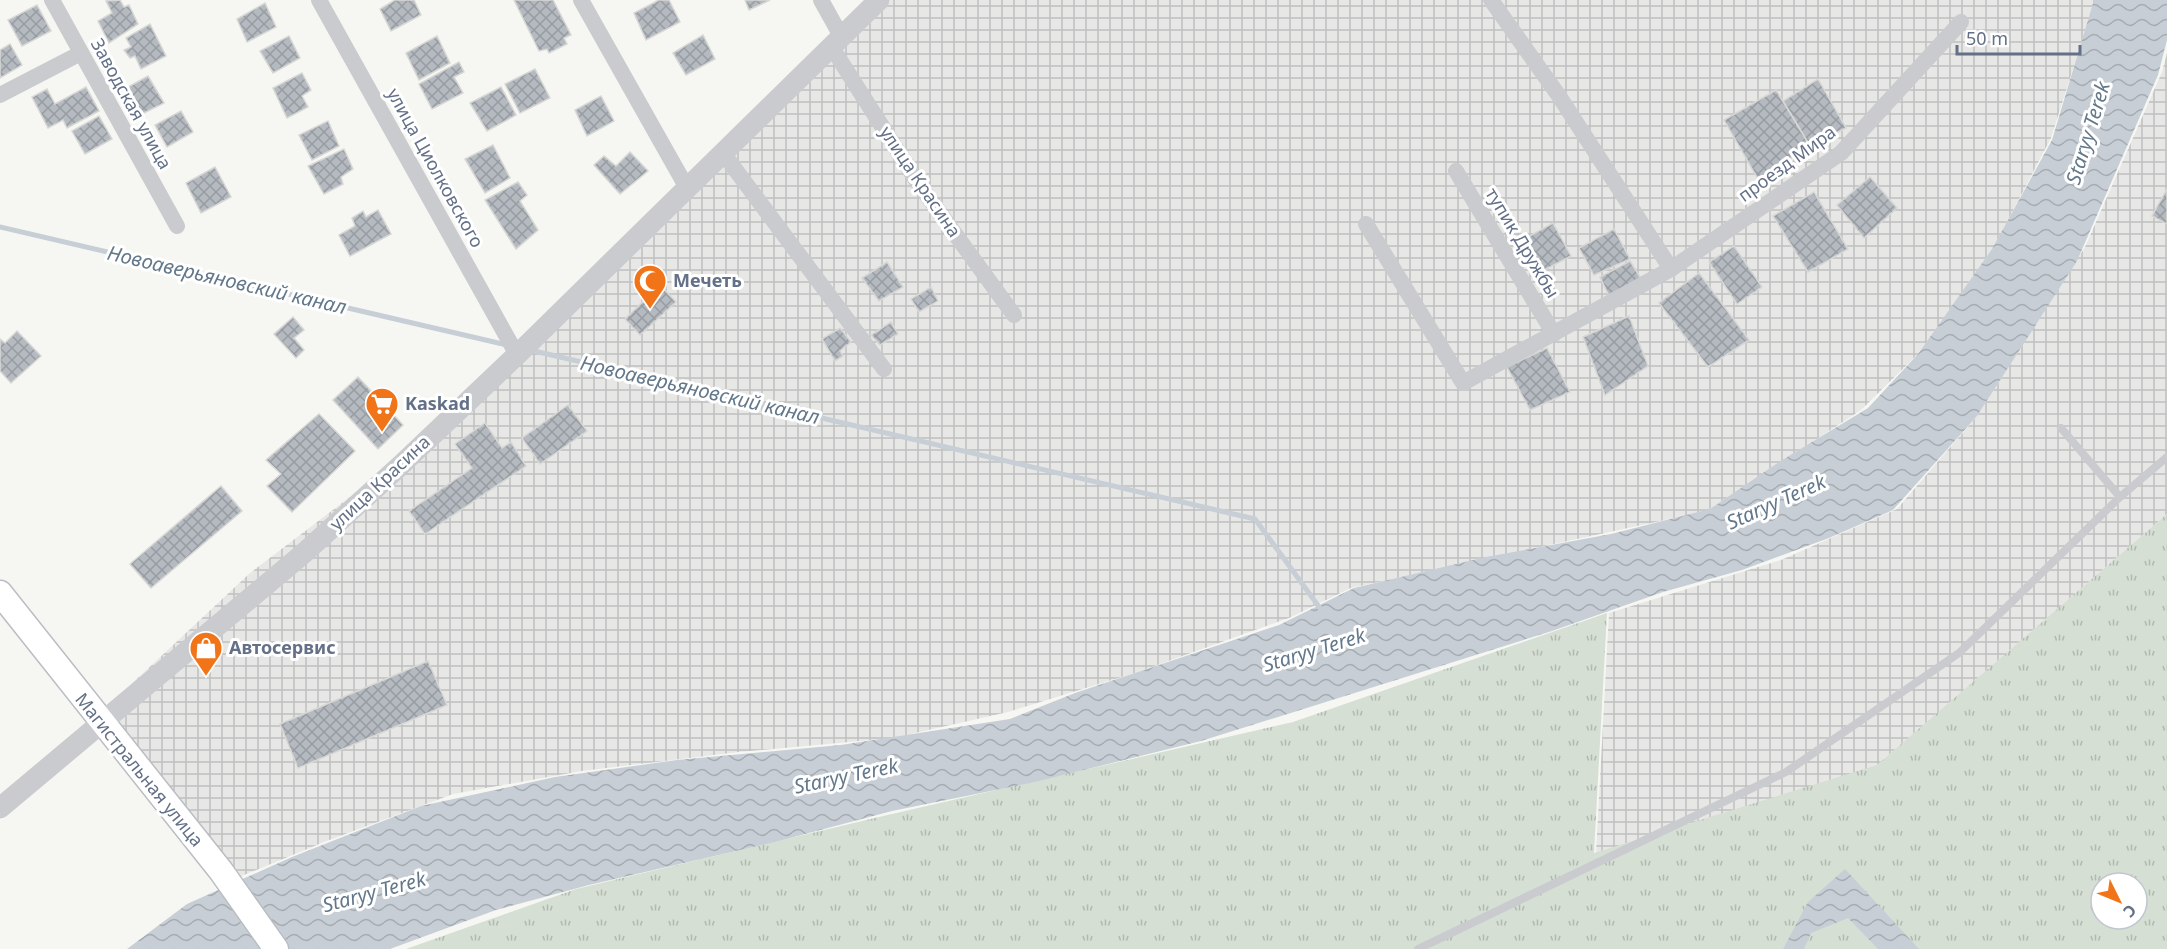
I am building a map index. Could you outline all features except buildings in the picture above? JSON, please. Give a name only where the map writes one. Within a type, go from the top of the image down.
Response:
[{"type":"main road","name":"Магистральная улица","points":[[0,593],[220,871],[276,949]]},
{"type":"street","name":"Заводская улица","points":[[52,0],[177,226]]},
{"type":"street","name":"улица Циолковского","points":[[320,0],[517,355]]},
{"type":"street","points":[[581,0],[687,188]]},
{"type":"street","points":[[822,0],[836,41]]},
{"type":"street","name":"улица Красина","points":[[0,808],[304,553],[401,465],[517,355],[879,0]]},
{"type":"street","points":[[1491,0],[1559,96],[1671,269]]},
{"type":"street","name":"проезд Мира","points":[[1366,224],[1463,383],[1671,269],[1841,153],[1961,22]]},
{"type":"street","name":"улица Красина","points":[[836,41],[918,183],[1014,315]]},
{"type":"street","points":[[0,95],[81,53]]},
{"type":"street","points":[[723,153],[884,369]]},
{"type":"street","name":"тупик Дружбы","points":[[1456,171],[1554,334]]},
{"type":"lane","points":[[2061,428],[2120,497]]},
{"type":"lane","points":[[1418,949],[1786,772],[1959,653],[2120,497],[2167,457]]},
{"type":"shaded area","points":[[886,0],[2095,0],[2051,138],[1995,245],[1920,352],[1861,410],[1707,511],[1351,588],[1289,618],[1138,672],[1008,712],[893,738],[739,752],[582,771],[453,794],[324,842],[220,885],[93,720],[250,573],[434,433]]},
{"type":"shaded area","points":[[2167,53],[2167,514],[1875,767],[1596,853],[1609,613],[1781,560],[1897,509],[1977,416],[2085,247],[2162,72]]},
{"type":"green space","points":[[2167,514],[2167,949],[406,949],[576,889],[1293,722],[1607,613],[1594,853],[1877,765]]},
{"type":"water","name":"Staryy Terek","points":[[2094,0],[2167,0],[2167,40],[2158,75],[2077,261],[1977,416],[1893,510],[1829,538],[1742,570],[1663,592],[1552,631],[1201,741],[1035,782],[892,811],[775,842],[589,885],[496,910],[390,949],[127,949],[187,904],[292,857],[421,806],[555,777],[677,760],[841,745],[1010,719],[1075,693],[1279,625],[1354,588],[1486,557],[1611,534],[1710,509],[1779,462],[1868,408],[1918,354],[1992,249],[2052,140]]},
{"type":"water","points":[[1845,869],[1919,949],[1878,949],[1848,918],[1811,933],[1804,949],[1783,949],[1808,902]]},
{"type":"waterway","name":"Новоаверьяновский канал","points":[[0,227],[507,345]]},
{"type":"waterway","name":"Новоаверьяновский канал","points":[[530,350],[1255,519],[1322,611]]},
{"type":"place","name":"Мечеть","points":[[650,310]]},
{"type":"place","name":"Kaskad","points":[[382,433]]},
{"type":"place","name":"Автосервис","points":[[206,677]]}]
